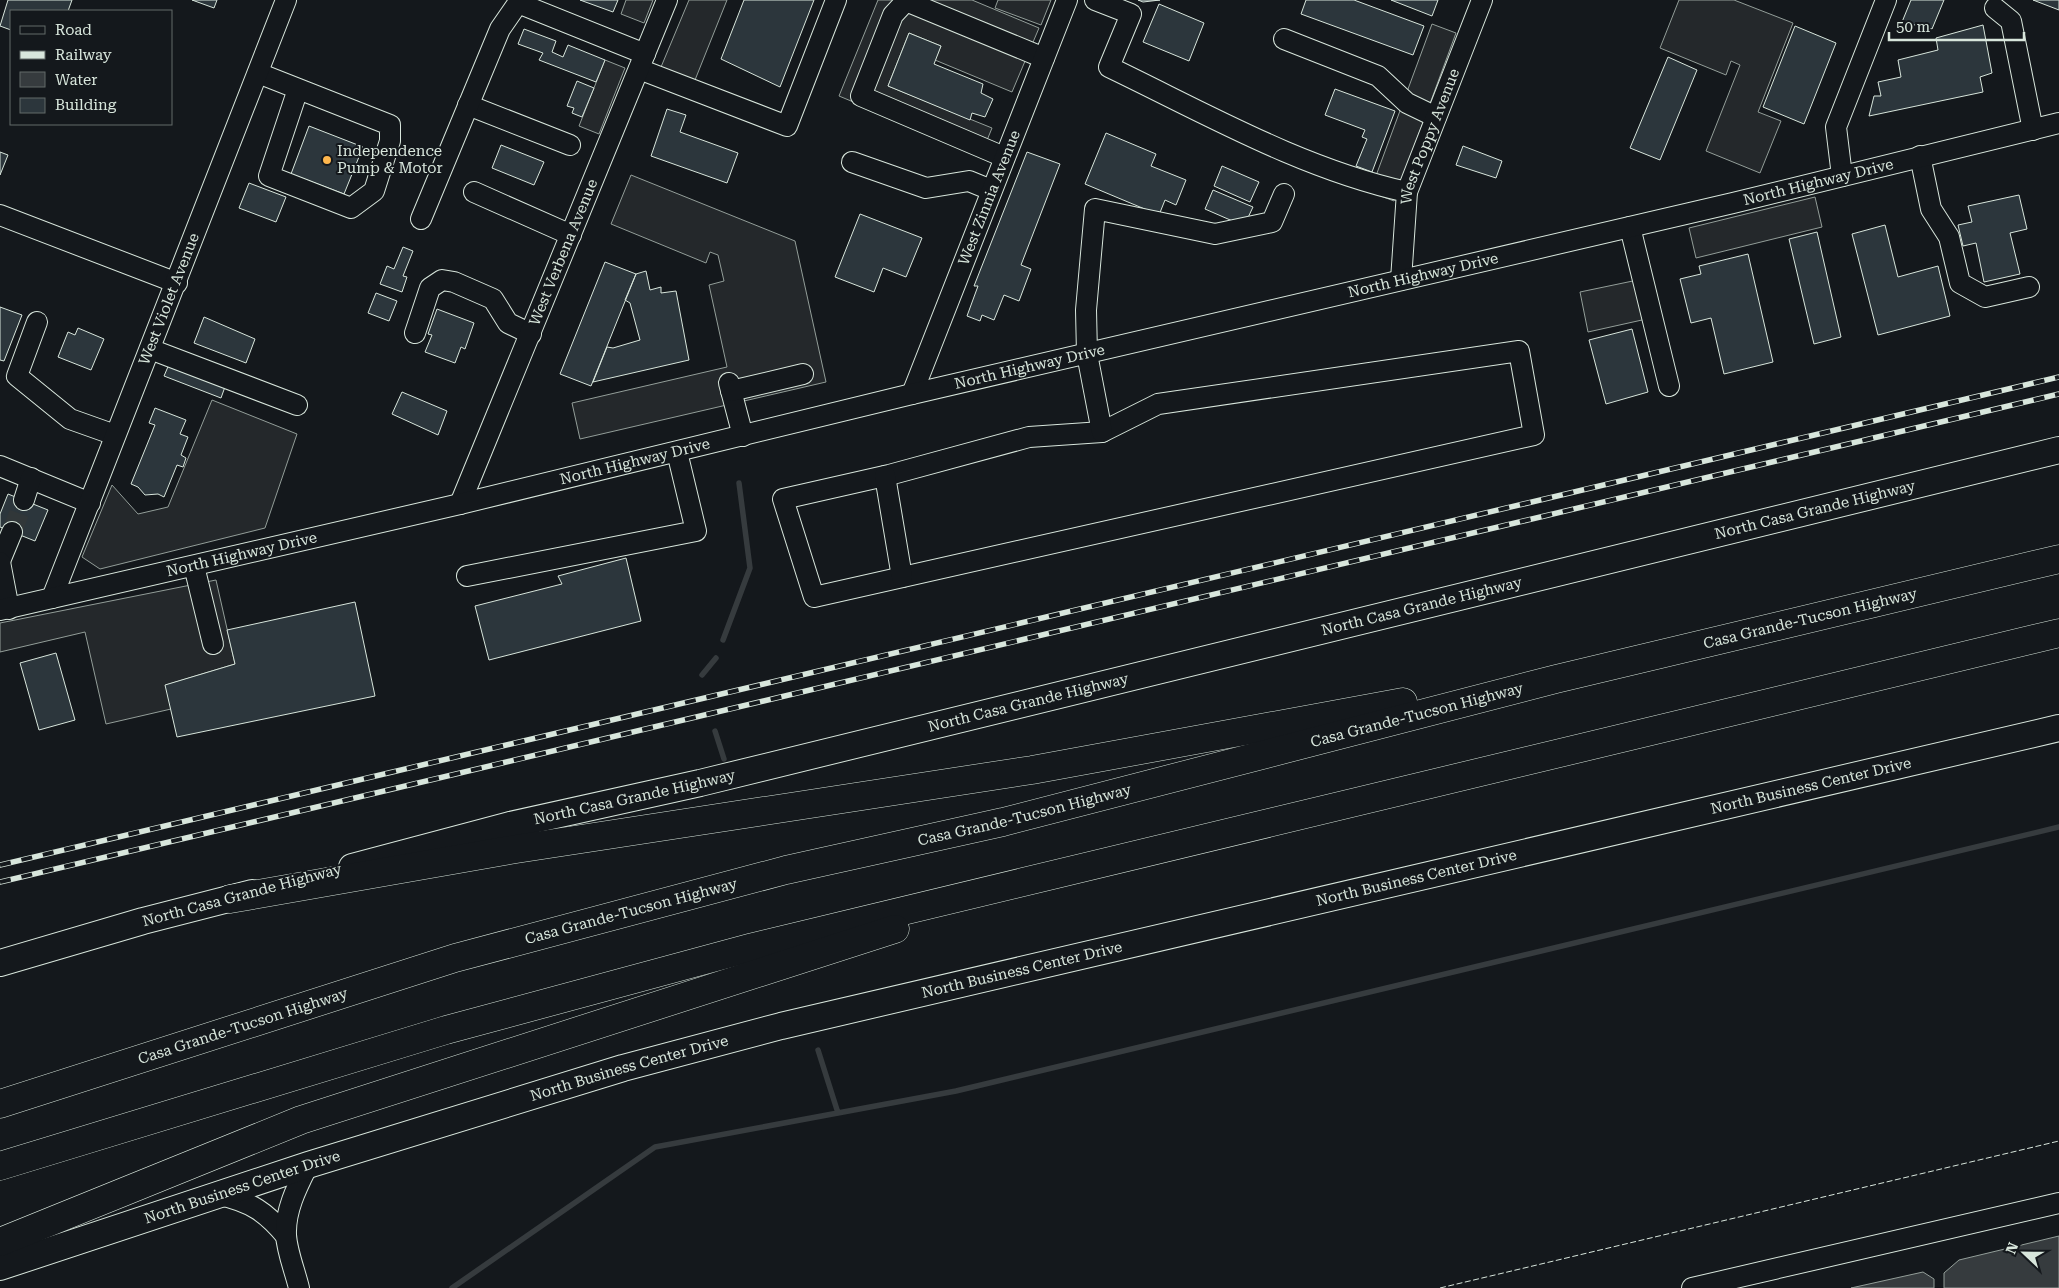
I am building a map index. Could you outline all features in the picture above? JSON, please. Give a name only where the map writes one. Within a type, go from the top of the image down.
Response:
[{"type":"highway","name":"Casa Grande-Tucson Highway","points":[[0,1104],[455,958],[786,870],[1003,822],[1556,679],[2059,559]]},
{"type":"highway","points":[[0,1166],[446,1030],[753,947],[2059,633]]},
{"type":"highway","points":[[230,899],[516,849],[1013,773],[1379,706],[1556,679]]},
{"type":"highway","points":[[0,1242],[301,1120],[1092,866]]},
{"type":"main road","name":"North Casa Grande Highway","points":[[0,963],[143,921],[510,825],[700,782],[2059,450]]},
{"type":"main road","name":"North Business Center Drive","points":[[0,1267],[308,1165],[623,1068],[781,1026],[2059,728]]},
{"type":"street","name":"West Violet Avenue","points":[[52,598],[115,435],[177,283],[286,0]]},
{"type":"street","name":"West Verbena Avenue","points":[[460,504],[668,0]]},
{"type":"street","points":[[421,219],[500,29],[518,2],[642,61],[787,126],[836,0]]},
{"type":"street","name":"West Zinnia Avenue","points":[[912,394],[1067,0]]},
{"type":"street","points":[[1096,0],[1131,14],[1109,67],[1282,150],[1377,185],[1407,192]]},
{"type":"street","points":[[1842,176],[1836,127],[1886,0]]},
{"type":"street","points":[[1004,157],[861,96],[893,15],[906,1],[1044,58]]},
{"type":"street","name":"West Poppy Avenue","points":[[1401,280],[1407,192],[1436,117],[1475,5]]},
{"type":"street","points":[[1995,8],[2011,21],[2033,130]]},
{"type":"street","points":[[1284,39],[1378,76],[1407,103],[1436,117]]},
{"type":"street","points":[[258,73],[390,125],[390,141],[374,191],[351,208],[269,176],[298,89]]},
{"type":"street","points":[[468,105],[570,145]]},
{"type":"street","name":"North Highway Drive","points":[[5,609],[460,504],[912,394],[1630,227],[2059,123]]},
{"type":"street","points":[[1920,156],[1931,209],[1949,237],[1960,283],[1986,297],[2029,287]]},
{"type":"street","points":[[852,162],[926,188],[969,181],[991,190]]},
{"type":"street","points":[[474,192],[571,235]]},
{"type":"street","points":[[1102,432],[1087,354],[1086,310],[1095,209],[1215,234],[1272,222],[1284,194]]},
{"type":"street","points":[[0,214],[177,283]]},
{"type":"street","points":[[1630,227],[1669,386]]},
{"type":"street","points":[[415,333],[430,288],[442,280],[454,282],[493,299],[508,323],[531,334]]},
{"type":"street","points":[[37,322],[17,376],[70,419],[115,435]]},
{"type":"street","points":[[150,348],[297,405]]},
{"type":"street","points":[[1519,351],[1534,435],[814,597],[783,499],[885,476],[1029,437],[1102,432],[1158,404],[1519,351]]},
{"type":"street","points":[[743,436],[730,387],[803,374]]},
{"type":"street","points":[[467,576],[696,531],[677,452]]},
{"type":"street","points":[[0,466],[90,503]]},
{"type":"street","points":[[885,476],[902,577]]},
{"type":"street","points":[[24,500],[31,478]]},
{"type":"street","points":[[5,609],[0,562],[12,532]]},
{"type":"street","points":[[194,566],[213,644]]},
{"type":"street","points":[[299,1288],[286,1236],[291,1204],[308,1165]]},
{"type":"street","points":[[220,1195],[239,1199],[262,1212],[272,1219],[286,1236]]},
{"type":"street","points":[[1692,1288],[2059,1203]]},
{"type":"shaded area","points":[[626,0],[653,0],[644,23],[621,14]]},
{"type":"shaded area","points":[[689,0],[727,0],[695,80],[661,67]]},
{"type":"shaded area","points":[[878,0],[972,0],[1039,28],[1012,92],[935,60],[941,46],[909,33],[888,86],[992,128],[981,155],[839,96]]},
{"type":"shaded area","points":[[998,0],[1051,0],[1041,25],[995,8]]},
{"type":"shaded area","points":[[1679,0],[1734,0],[1793,23],[1758,112],[1781,121],[1760,173],[1706,151],[1740,65],[1731,61],[1726,75],[1660,48]]},
{"type":"shaded area","points":[[1432,24],[1456,33],[1394,201],[1370,192]]},
{"type":"shaded area","points":[[605,60],[625,68],[599,134],[579,126]]},
{"type":"shaded area","points":[[631,175],[795,241],[826,382],[580,439],[572,403],[727,367],[709,285],[724,281],[718,255],[710,252],[706,263],[611,224]]},
{"type":"shaded area","points":[[1815,197],[1822,227],[1696,258],[1689,228]]},
{"type":"shaded area","points":[[1652,277],[1660,316],[1588,332],[1580,292]]},
{"type":"shaded area","points":[[212,400],[297,434],[265,528],[100,569],[82,557],[112,485],[138,514],[168,507]]},
{"type":"shaded area","points":[[216,580],[235,664],[166,685],[171,709],[106,724],[85,632],[0,652],[0,623]]},
{"type":"water","points":[[2059,1236],[2059,1288],[1944,1288],[1944,1273],[1959,1260]]},
{"type":"water","points":[[1923,1272],[1934,1279],[1934,1288],[1851,1288]]},
{"type":"building","points":[[8,0],[72,0],[68,10],[10,10],[10,30],[0,26]]},
{"type":"building","points":[[192,0],[217,0],[214,8]]},
{"type":"building","points":[[580,0],[618,0],[613,12]]},
{"type":"building","points":[[744,0],[814,0],[780,87],[721,59]]},
{"type":"building","points":[[1138,0],[1160,0],[1143,2]]},
{"type":"building","points":[[1306,0],[1354,0],[1424,26],[1413,55],[1301,14]]},
{"type":"building","points":[[1391,0],[1438,0],[1432,16]]},
{"type":"building","points":[[1911,0],[1944,0],[1932,29],[1902,22]]},
{"type":"building","points":[[2033,0],[2059,0],[2059,10]]},
{"type":"building","points":[[1159,4],[1204,23],[1189,61],[1143,42]]},
{"type":"building","points":[[1983,25],[1992,73],[1980,77],[1983,92],[1869,116],[1874,96],[1881,96],[1878,82],[1901,77],[1898,60],[1938,50],[1936,38]]},
{"type":"building","points":[[1795,26],[1836,43],[1804,124],[1763,107]]},
{"type":"building","points":[[524,29],[556,41],[552,52],[563,57],[568,45],[605,60],[596,82],[539,60],[543,53],[518,44]]},
{"type":"building","points":[[909,33],[941,46],[934,64],[983,84],[981,93],[993,99],[985,117],[972,113],[970,120],[888,86]]},
{"type":"building","points":[[1668,57],[1697,70],[1660,160],[1630,148]]},
{"type":"building","points":[[577,81],[594,88],[582,117],[572,113],[574,108],[567,106]]},
{"type":"building","points":[[1335,89],[1395,111],[1372,172],[1356,166],[1367,139],[1362,137],[1365,130],[1325,115]]},
{"type":"building","points":[[667,109],[686,115],[680,132],[738,153],[727,183],[651,156]]},
{"type":"building","name":"Independence Pump & Motor","points":[[309,126],[363,147],[344,194],[291,174]]},
{"type":"building","points":[[1106,133],[1156,154],[1151,166],[1186,180],[1176,205],[1165,200],[1159,215],[1085,184]]},
{"type":"building","points":[[501,145],[544,162],[534,185],[492,168]]},
{"type":"building","points":[[1463,146],[1502,161],[1496,178],[1456,165]]},
{"type":"building","points":[[0,152],[8,155],[0,175]]},
{"type":"building","points":[[1027,152],[1060,164],[1021,265],[1031,269],[1019,301],[1004,295],[994,320],[982,315],[980,321],[967,316],[978,286],[974,286]]},
{"type":"building","points":[[1222,166],[1259,182],[1250,202],[1214,186]]},
{"type":"building","points":[[249,183],[286,197],[276,222],[239,208]]},
{"type":"building","points":[[1213,190],[1253,207],[1244,226],[1205,209]]},
{"type":"building","points":[[2019,195],[2027,229],[2010,233],[2020,274],[1984,282],[1976,243],[1963,246],[1958,225],[1972,222],[1968,206]]},
{"type":"building","points":[[860,214],[922,238],[906,277],[883,268],[874,292],[835,277]]},
{"type":"building","points":[[1885,225],[1898,277],[1938,266],[1950,316],[1878,335],[1852,234]]},
{"type":"building","points":[[1817,232],[1841,337],[1814,344],[1789,239]]},
{"type":"building","points":[[403,247],[413,251],[403,276],[407,277],[402,292],[380,284],[387,266],[394,269]]},
{"type":"building","points":[[1748,254],[1773,362],[1724,374],[1711,318],[1691,323],[1680,279],[1701,274],[1699,266]]},
{"type":"building","points":[[605,262],[636,274],[591,386],[560,374]]},
{"type":"building","points":[[646,271],[650,290],[661,287],[661,293],[676,291],[689,360],[593,382],[607,347],[613,348],[640,340],[630,303],[625,300],[636,274]]},
{"type":"building","points":[[376,293],[397,301],[389,321],[368,313]]},
{"type":"building","points":[[0,307],[22,315],[4,361],[0,360]]},
{"type":"building","points":[[437,309],[474,323],[465,349],[461,347],[455,363],[425,352],[432,335],[428,334]]},
{"type":"building","points":[[204,317],[255,339],[246,363],[194,343]]},
{"type":"building","points":[[78,328],[104,339],[91,370],[58,357],[68,332],[75,335]]},
{"type":"building","points":[[1632,329],[1648,392],[1606,404],[1589,340]]},
{"type":"building","points":[[170,362],[226,384],[221,398],[164,376]]},
{"type":"building","points":[[402,392],[447,411],[438,435],[392,414]]},
{"type":"building","points":[[155,408],[186,420],[180,434],[188,437],[181,455],[186,458],[183,467],[177,465],[164,497],[158,494],[145,495],[138,487],[131,484],[155,425],[149,423]]},
{"type":"building","points":[[8,494],[48,510],[35,541],[0,527],[0,514]]},
{"type":"building","points":[[626,558],[641,621],[489,660],[475,606],[562,584],[558,576]]},
{"type":"building","points":[[355,602],[375,696],[177,737],[165,685],[235,664],[227,630]]},
{"type":"building","points":[[56,653],[75,720],[39,730],[20,663]]},
{"type":"waterway","points":[[723,640],[750,568],[739,483]]},
{"type":"waterway","points":[[702,675],[716,658]]},
{"type":"waterway","points":[[715,731],[724,759]]},
{"type":"waterway","points":[[452,1288],[655,1147],[956,1091],[2059,827]]},
{"type":"waterway","points":[[818,1050],[838,1113]]},
{"type":"tunnel","points":[[12,532],[24,500]]},
{"type":"railway","points":[[0,865],[2059,377]]},
{"type":"railway","points":[[0,882],[2059,394]]},
{"type":"fence","points":[[1440,1288],[2059,1141]]},
{"type":"place","name":"Independence Pump & Motor","points":[[327,160]]}]
